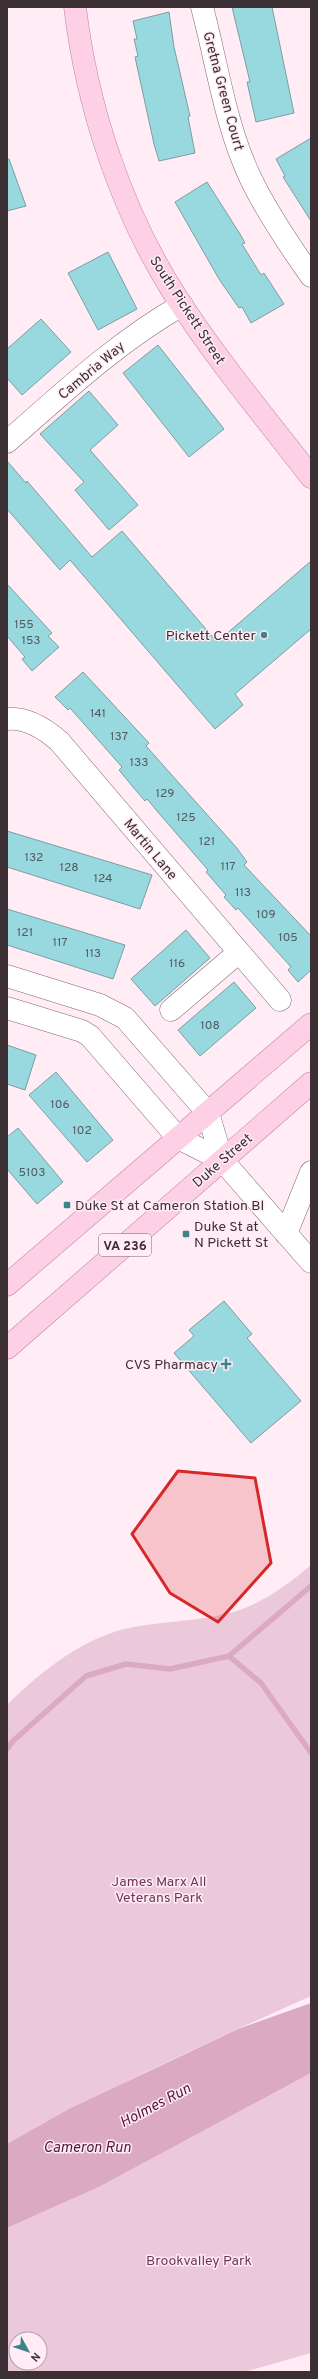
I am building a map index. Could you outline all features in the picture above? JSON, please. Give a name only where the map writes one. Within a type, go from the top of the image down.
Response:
[{"type":"main road","name":"South Pickett Street","points":[[75,7],[88,87],[123,190],[147,245],[182,305],[214,352],[311,477]]},
{"type":"main road","name":"VA 236","points":[[7,1286],[311,1024]]},
{"type":"main road","name":"Duke Street","points":[[7,1348],[311,1083]]},
{"type":"street","name":"Gretna Green Court","points":[[202,7],[232,128],[250,177],[294,252],[311,276]]},
{"type":"street","name":"Cambria Way","points":[[7,442],[119,345],[149,324],[182,305]]},
{"type":"street","name":"Martin Lane","points":[[7,719],[22,720],[36,725],[59,741],[280,1000]]},
{"type":"street","points":[[171,1010],[239,952]]},
{"type":"street","points":[[7,976],[100,1005],[119,1014],[131,1023],[208,1114],[222,1160]]},
{"type":"street","points":[[7,1008],[82,1031],[90,1036],[178,1138],[222,1160],[311,1262]]},
{"type":"street","points":[[286,1234],[311,1172]]},
{"type":"highlighted area","points":[[178,1471],[255,1478],[271,1563],[218,1622],[170,1593],[132,1534]]},
{"type":"green space","name":"James Marx All Veterans Park","points":[[311,1565],[311,1996],[82,2104],[7,2144],[7,1705],[44,1672],[72,1652],[101,1637],[132,1627],[207,1618],[237,1611],[257,1603],[294,1579]]},
{"type":"green space","name":"Brookvalley Park","points":[[311,2073],[311,2353],[244,2372],[7,2372],[7,2228],[99,2187]]},
{"type":"water","name":"Cameron Run","points":[[311,2003],[311,2073],[99,2187],[7,2228],[7,2144],[69,2109],[238,2029]]},
{"type":"building","points":[[232,7],[272,7],[294,113],[256,122],[247,82],[250,82]]},
{"type":"building","points":[[169,12],[174,47],[190,116],[188,117],[195,153],[159,161],[135,57],[138,56],[134,39],[137,39],[133,21]]},
{"type":"building","points":[[311,138],[311,221],[283,177],[285,176],[276,159]]},
{"type":"building","points":[[7,159],[9,159],[26,206],[7,211]]},
{"type":"building","points":[[207,182],[240,234],[245,243],[242,244],[261,275],[264,273],[284,304],[251,323],[242,307],[239,308],[219,279],[175,202]]},
{"type":"building","points":[[108,252],[137,309],[98,330],[68,273]]},
{"type":"building","points":[[41,319],[71,352],[22,395],[7,378],[7,349]]},
{"type":"building","points":[[158,345],[224,429],[189,457],[123,373]]},
{"type":"building","points":[[89,391],[118,425],[90,450],[138,505],[109,530],[75,490],[84,482],[40,434]]},
{"type":"building","name":"Pickett Center","points":[[7,461],[26,483],[27,481],[92,557],[122,531],[217,642],[311,561],[311,629],[235,694],[243,705],[215,729],[70,560],[60,570],[7,509]]},
{"type":"building","points":[[7,584],[52,633],[48,636],[59,647],[32,671],[22,659],[25,657],[7,636]]},
{"type":"building","points":[[83,672],[149,743],[146,746],[236,847],[247,862],[244,865],[311,936],[311,970],[298,982],[288,970],[291,967],[238,908],[236,910],[224,897],[226,895],[206,872],[208,870],[147,799],[145,801],[119,770],[122,767],[70,708],[68,710],[55,697]]},
{"type":"building","points":[[7,831],[152,875],[140,909],[7,867]]},
{"type":"building","points":[[7,909],[125,945],[113,979],[7,945]]},
{"type":"building","points":[[186,930],[210,958],[155,1006],[131,979]]},
{"type":"building","points":[[234,982],[256,1008],[200,1056],[178,1030]]},
{"type":"building","points":[[7,1045],[36,1055],[25,1090],[7,1084]]},
{"type":"building","points":[[56,1072],[113,1140],[87,1162],[29,1095]]},
{"type":"building","points":[[18,1128],[63,1182],[37,1204],[7,1169],[7,1137]]},
{"type":"building","name":"CVS Pharmacy","points":[[224,1301],[252,1334],[247,1338],[301,1401],[251,1443],[174,1353],[194,1336],[189,1330]]},
{"type":"waterway","points":[[7,1749],[13,1741],[86,1676],[126,1664],[170,1669],[229,1656],[311,1586]]},
{"type":"waterway","points":[[229,1656],[261,1683],[311,1753]]},
{"type":"place","name":"Pickett Center","points":[[264,635]]},
{"type":"place","name":"Duke St at Cameron Station Bl","points":[[67,1205]]},
{"type":"place","name":"Duke St at N Pickett St","points":[[186,1234]]},
{"type":"place","name":"CVS Pharmacy","points":[[226,1364]]},
{"type":"water label","name":"Holmes Run","points":[[155,2105]]}]
